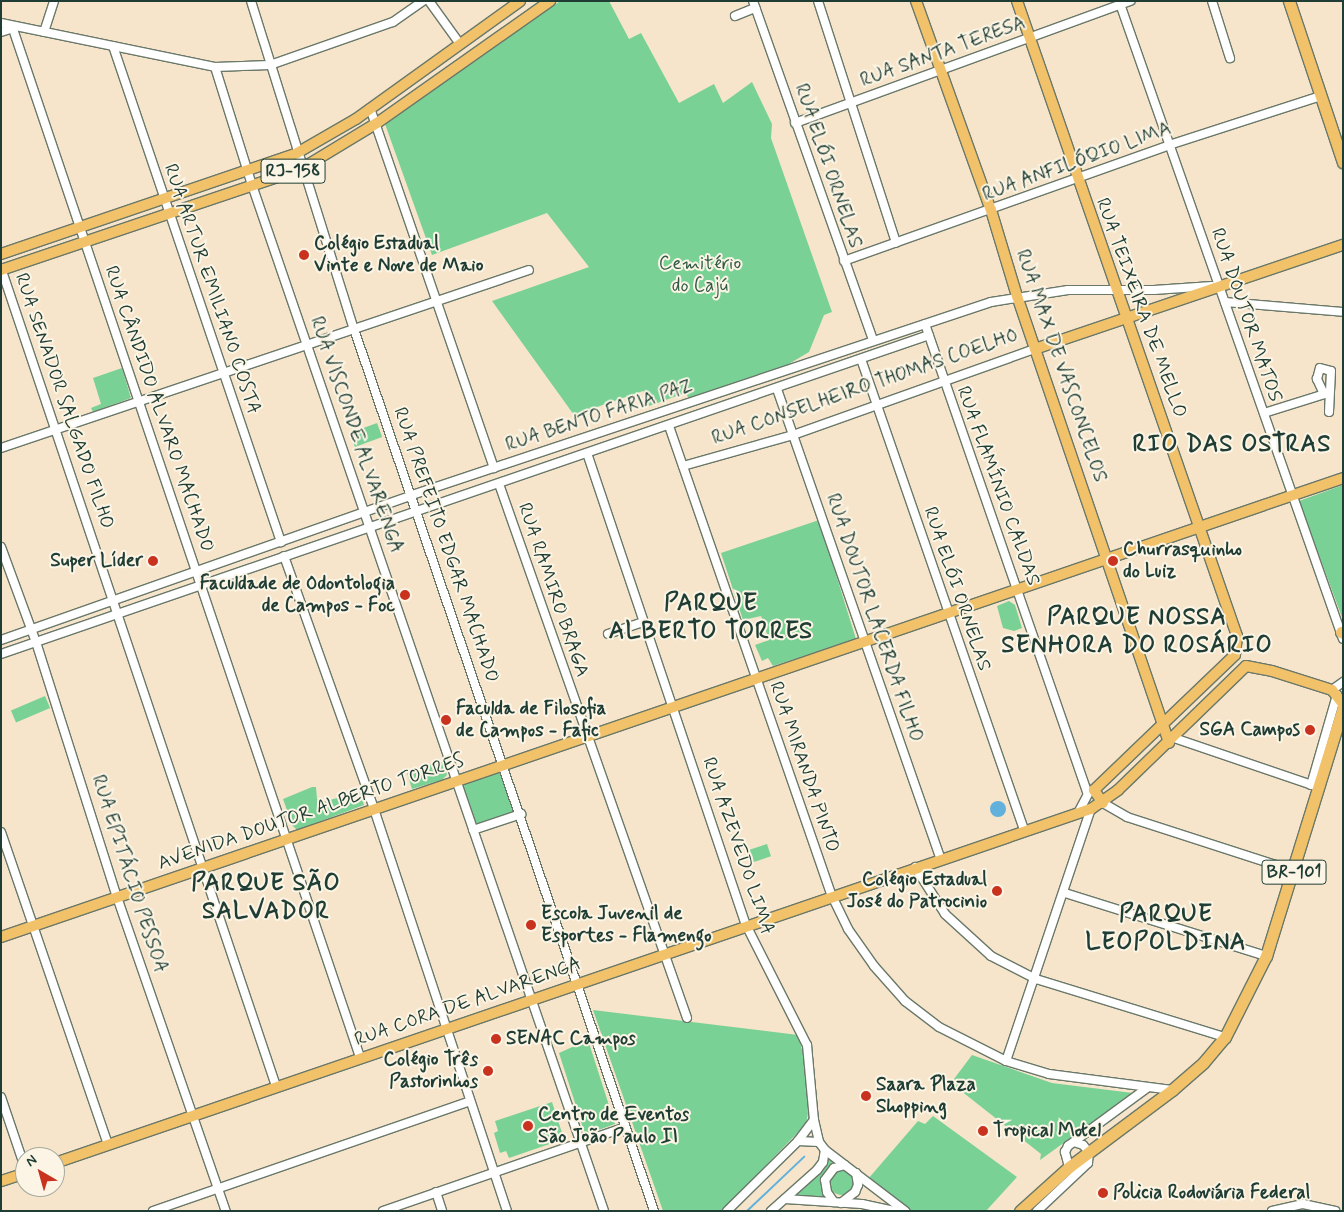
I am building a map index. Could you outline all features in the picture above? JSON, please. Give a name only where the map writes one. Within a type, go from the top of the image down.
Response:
[{"type":"highway","points":[[1289,1],[1343,162]]},
{"type":"highway","name":"BR-101","points":[[1020,1211],[1069,1167],[1172,1090],[1203,1063],[1225,1037],[1266,956],[1294,871],[1314,786],[1339,699]]},
{"type":"main road","name":"RJ-158","points":[[1,254],[165,200],[297,152],[370,108],[520,1]]},
{"type":"main road","points":[[528,15],[537,1]]},
{"type":"main road","name":"RJ-158","points":[[1,269],[301,169],[377,123],[550,1]]},
{"type":"main road","name":"RUA MAX DE VASCONCELOS","points":[[916,1],[991,210],[1034,349],[1171,740]]},
{"type":"main road","name":"RUA TEIXEIRA DE MELLO","points":[[1016,1],[1237,636],[1235,655]]},
{"type":"main road","points":[[495,38],[492,28],[505,11]]},
{"type":"main road","name":"RUA CONSELHEIRO THOMAS COELHO","points":[[1034,349],[1343,246]]},
{"type":"main road","name":"AVENIDA DOUTOR ALBERTO TORRES","points":[[1,937],[1017,587],[1343,478]]},
{"type":"main road","points":[[1246,666],[1103,804],[1091,792],[1165,725],[1235,655],[1246,666],[1272,671],[1339,699]]},
{"type":"main road","name":"RUA CORA DE ALVARENGA","points":[[65,1160],[360,1056],[531,1000],[746,924],[1103,804]]},
{"type":"main road","points":[[1,1181],[15,1176]]},
{"type":"street","points":[[44,32],[54,1]]},
{"type":"street","name":"RUA PREFEITO EDGAR MACHADO","points":[[250,1],[301,169],[354,329],[504,764],[576,984],[654,1211]]},
{"type":"street","points":[[1,23],[12,27],[215,67],[270,65],[393,22],[423,1]]},
{"type":"street","points":[[429,1],[460,44]]},
{"type":"street","points":[[818,1],[849,103],[896,243]]},
{"type":"street","name":"RUA SANTA TERESA","points":[[795,123],[940,72],[1120,3],[1130,1]]},
{"type":"street","points":[[1212,1],[1230,58]]},
{"type":"street","name":"RUA DOUTOR MATOS","points":[[1120,3],[1342,635]]},
{"type":"street","points":[[735,16],[754,5]]},
{"type":"street","name":"RUA ELÓI ORNELAS","points":[[754,5],[844,261],[874,340]]},
{"type":"street","points":[[1,32],[12,27]]},
{"type":"street","name":"RUA CÂNDIDO ALVARO MACHADO","points":[[12,27],[140,400],[360,1056]]},
{"type":"street","name":"RUA ARTUR EMILIANO COSTA","points":[[114,46],[281,542]]},
{"type":"street","name":"RUA VISCONDE ALVARENGA","points":[[215,67],[252,185],[309,345],[604,1211]]},
{"type":"street","name":"RUA ANFILÓQIO LIMA","points":[[844,261],[1077,180],[1169,145],[1321,96]]},
{"type":"street","points":[[370,108],[377,123],[494,468]]},
{"type":"street","name":"RUA SENADOR SALGADO FILHO","points":[[1,269],[115,601],[276,1086]]},
{"type":"street","points":[[1,448],[529,270]]},
{"type":"street","name":"RUA BENTO FARIA PAZ","points":[[1,640],[494,468],[874,340],[1017,296],[1068,290],[1220,287]]},
{"type":"street","points":[[1225,302],[1343,312]]},
{"type":"street","name":"RUA FLAMÍNIO CALDAS","points":[[925,324],[943,380],[1091,792]]},
{"type":"street","name":"RUA BENTO FARIA PAZ","points":[[1,654],[417,510],[777,389],[929,335]]},
{"type":"street","name":"RUA CONSELHEIRO THOMAS COELHO","points":[[683,466],[793,435],[1034,349]]},
{"type":"street","name":"RUA ELÓI ORNELAS","points":[[861,359],[1024,829]]},
{"type":"street","name":"RUA DOUTOR LACERDA FILHO","points":[[777,389],[940,858]]},
{"type":"street","points":[[1264,413],[1327,393],[1329,412]]},
{"type":"street","name":"RUA MIRANDA PINTO","points":[[668,426],[832,896],[848,929],[874,966],[905,1001],[946,1031],[1006,1061],[1048,1074],[1172,1090]]},
{"type":"street","name":"RUA AZEVEDO LIMA","points":[[587,453],[746,924],[807,1045],[814,1120],[819,1142],[825,1150],[905,1211]]},
{"type":"street","name":"RUA RAMIRO BRAGA","points":[[499,484],[687,1018]]},
{"type":"street","name":"RUA EPITÁCIO PESSOA","points":[[1,547],[32,629],[117,897],[194,1114],[226,1211]]},
{"type":"street","points":[[284,556],[374,809],[468,1102],[506,1211]]},
{"type":"street","points":[[608,634],[643,622]]},
{"type":"street","points":[[1339,699],[1343,682]]},
{"type":"street","points":[[1171,740],[1314,786]]},
{"type":"street","points":[[1078,813],[1091,792]]},
{"type":"street","points":[[1103,804],[1128,817],[1294,871]]},
{"type":"street","points":[[1006,1061],[1065,893],[1091,808]]},
{"type":"street","points":[[473,830],[521,814]]},
{"type":"street","points":[[2,834],[108,1145]]},
{"type":"street","points":[[916,867],[945,914],[961,932],[991,956],[1036,979],[1225,1037]]},
{"type":"street","points":[[1065,893],[1266,956]]},
{"type":"street","points":[[1069,1167],[1065,1152],[1074,1142],[1147,1088]]},
{"type":"street","points":[[1,1097],[18,1147]]},
{"type":"street","points":[[153,1211],[468,1102]]},
{"type":"street","points":[[727,1211],[798,1141],[814,1120]]},
{"type":"street","points":[[383,1211],[580,1141],[625,1127]]},
{"type":"street","points":[[798,1141],[819,1142]]},
{"type":"street","points":[[1036,1211],[1085,1167],[1089,1152],[1074,1142]]},
{"type":"street","points":[[771,1211],[816,1170],[823,1162],[825,1150]]},
{"type":"street","points":[[838,1202],[827,1192],[826,1180],[834,1168],[844,1165]]},
{"type":"street","points":[[838,1202],[855,1192],[858,1185],[856,1173]]},
{"type":"street","points":[[436,1192],[442,1211]]},
{"type":"street","points":[[785,1199],[838,1202],[894,1211]]},
{"type":"street","points":[[1272,1211],[1303,1204],[1335,1211]]},
{"type":"green space","name":"Cemitério do Cajú","points":[[560,1],[609,1],[629,39],[641,33],[679,103],[714,84],[723,103],[752,82],[772,124],[771,138],[832,312],[824,315],[809,352],[787,365],[689,398],[685,393],[649,406],[643,391],[574,415],[492,301],[589,267],[547,213],[432,255],[385,124]]},
{"type":"green space","points":[[122,368],[131,398],[93,412],[91,408],[101,404],[93,378]]},
{"type":"green space","points":[[377,423],[382,437],[355,447],[350,433]]},
{"type":"green space","points":[[1343,485],[1343,620],[1299,501]]},
{"type":"green space","points":[[819,520],[856,639],[773,666],[768,658],[762,661],[755,645],[769,640],[761,616],[743,620],[721,553]]},
{"type":"green space","points":[[1009,601],[1015,605],[1022,628],[1014,631],[1003,628],[997,606]]},
{"type":"green space","points":[[45,696],[50,708],[16,722],[11,710]]},
{"type":"green space","points":[[443,760],[447,775],[442,780],[412,789],[407,773]]},
{"type":"green space","points":[[502,767],[518,813],[476,828],[460,781]]},
{"type":"green space","points":[[316,787],[317,799],[322,802],[360,792],[364,805],[297,830],[292,825],[283,799]]},
{"type":"green space","points":[[767,844],[771,856],[752,863],[748,850]]},
{"type":"green space","points":[[593,1010],[798,1035],[806,1064],[808,1113],[806,1124],[722,1211],[663,1211]]},
{"type":"green space","points":[[588,1040],[615,1124],[590,1133],[584,1131],[559,1053]]},
{"type":"green space","points":[[972,1055],[1052,1083],[1133,1093],[1040,1160],[1041,1154],[951,1083]]},
{"type":"green space","name":"Centro de Eventos São João Paulo II","points":[[552,1102],[564,1139],[509,1158],[506,1151],[500,1153],[494,1133],[498,1131],[495,1121]]},
{"type":"green space","points":[[933,1116],[1017,1177],[986,1211],[911,1211],[868,1179],[918,1121],[925,1124]]},
{"type":"green space","points":[[829,1156],[837,1163],[830,1166],[822,1177],[821,1185],[826,1199],[793,1197],[825,1167]]},
{"type":"green space","points":[[842,1169],[851,1173],[855,1182],[851,1191],[842,1195],[833,1191],[829,1182],[833,1173]]},
{"type":"water","points":[[998,801],[1004,803],[1006,809],[1004,815],[998,817],[992,815],[990,809],[992,803]]},
{"type":"waterway","points":[[747,1211],[804,1157]]},
{"type":"place","name":"Colégio Estadual Vinte e Nove de Maio","points":[[304,255]]},
{"type":"place","name":"Super Líder","points":[[153,561]]},
{"type":"place","name":"Churrasquinho do Luiz","points":[[1113,561]]},
{"type":"place","name":"Faculdade de Odontologia de Campos - Foc","points":[[405,595]]},
{"type":"place","name":"Faculda de Filosofia de Campos - Fafic","points":[[446,720]]},
{"type":"place","name":"SGA Campos","points":[[1310,730]]},
{"type":"place","name":"Colégio Estadual José do Patrocinio","points":[[997,891]]},
{"type":"place","name":"Escola Juvenil de Esportes - Flamengo","points":[[531,925]]},
{"type":"place","name":"SENAC Campos","points":[[496,1039]]},
{"type":"place","name":"Colégio Três Pastorinhos","points":[[488,1071]]},
{"type":"place","name":"Saara Plaza Shopping","points":[[866,1096]]},
{"type":"place","name":"Centro de Eventos São João Paulo II","points":[[528,1126]]},
{"type":"place","name":"Tropical Motel","points":[[983,1131]]},
{"type":"place","name":"Policia Rodoviária Federal","points":[[1103,1193]]},
{"type":"district","name":"RIO DAS OSTRAS","points":[[1232,445]]},
{"type":"district","name":"PARQUE ALBERTO TORRES","points":[[711,618]]},
{"type":"district","name":"PARQUE NOSSA SENHORA DO ROSÁRIO","points":[[1137,632]]},
{"type":"district","name":"PARQUE SÃO SALVADOR","points":[[266,898]]},
{"type":"district","name":"PARQUE LEOPOLDINA","points":[[1166,929]]}]
